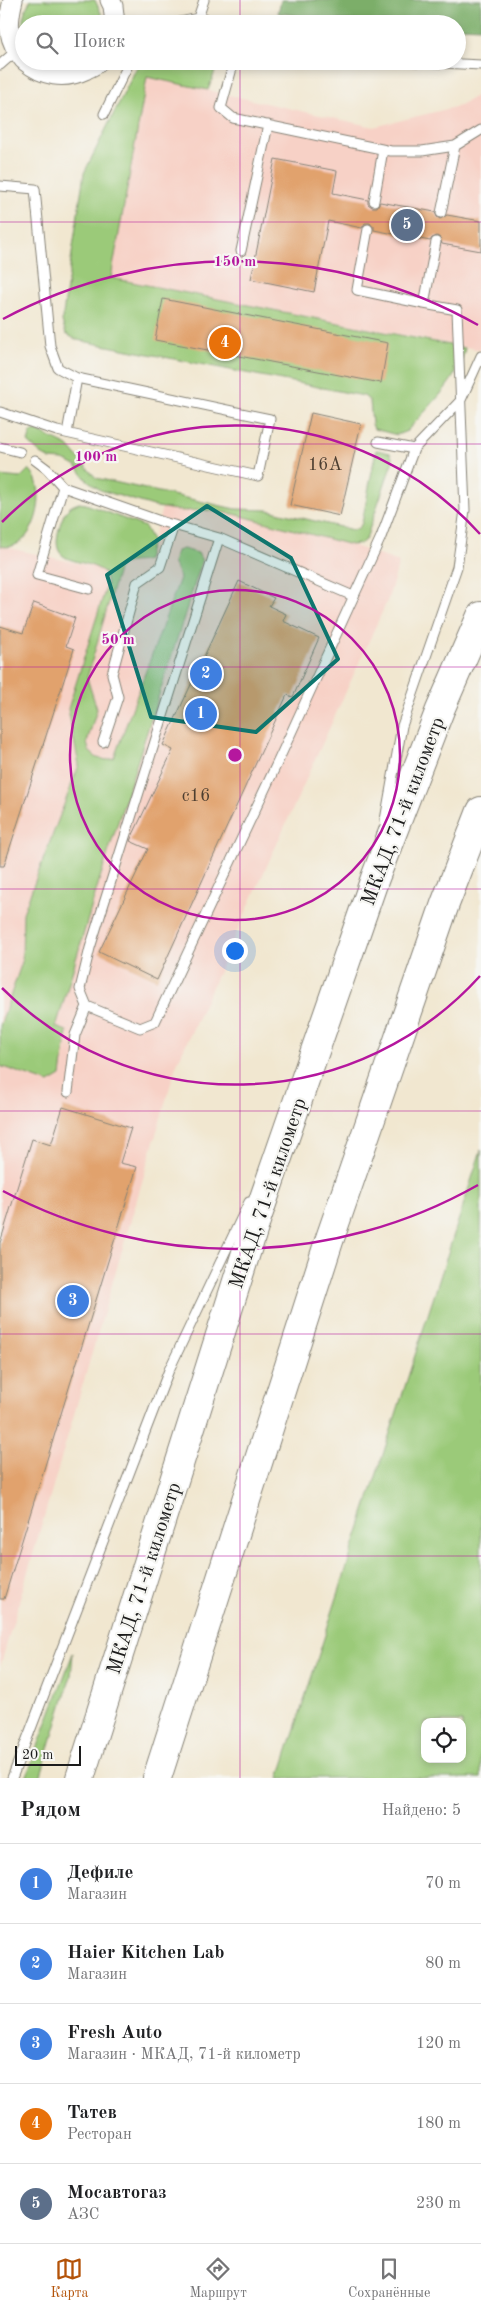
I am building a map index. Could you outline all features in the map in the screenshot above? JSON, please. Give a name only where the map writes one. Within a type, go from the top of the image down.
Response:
[{"type":"highway","name":"МКАД, 71-й километр","points":[[80,1778],[257,1218],[375,878],[440,710],[481,616]]},
{"type":"highway","points":[[157,1778],[329,1241],[445,904],[481,811]]},
{"type":"street","points":[[14,0],[8,20],[11,38],[15,45]]},
{"type":"street","points":[[110,0],[114,15]]},
{"type":"street","points":[[38,70],[58,76],[76,75],[84,70]]},
{"type":"lane","points":[[199,15],[204,0]]},
{"type":"lane","points":[[0,65],[15,60]]},
{"type":"lane","points":[[466,65],[481,65]]},
{"type":"lane","points":[[104,114],[126,70]]},
{"type":"lane","points":[[232,70],[221,108],[233,118],[383,150],[422,151],[455,146],[481,130]]},
{"type":"lane","points":[[241,251],[268,125]]},
{"type":"lane","points":[[441,213],[455,146]]},
{"type":"lane","points":[[374,201],[383,150]]},
{"type":"lane","points":[[0,186],[35,189],[50,346],[58,368],[77,378],[270,419],[258,476],[67,433],[0,412]]},
{"type":"lane","points":[[368,229],[357,290],[457,310],[465,510],[457,567],[402,726],[375,878]]},
{"type":"lane","points":[[424,304],[436,242]]},
{"type":"lane","points":[[219,538],[90,948],[80,989],[87,1006],[140,1028],[155,1022],[384,529],[414,449],[461,400],[481,356]]},
{"type":"lane","points":[[67,433],[77,378]]},
{"type":"lane","points":[[378,442],[414,449]]},
{"type":"lane","points":[[0,448],[20,452]]},
{"type":"lane","points":[[35,460],[47,469],[63,487],[174,525],[219,538],[353,596]]},
{"type":"lane","points":[[63,487],[37,575],[89,589]]},
{"type":"lane","points":[[103,742],[118,697],[112,674],[137,582],[160,567],[174,525]]},
{"type":"lane","points":[[68,1092],[75,1034],[87,1006]]},
{"type":"lane","points":[[258,1184],[300,1096]]},
{"type":"lane","points":[[12,1778],[168,1370],[254,1193]]},
{"type":"highlighted area","points":[[207,506],[291,558],[338,659],[256,732],[151,717],[107,575]]},
{"type":"shaded area","points":[[147,77],[374,127],[459,106],[481,93],[481,350],[111,278]]},
{"type":"shaded area","points":[[162,508],[182,511],[205,510],[234,514],[351,545],[399,562],[388,599],[176,1066],[0,1667],[0,546],[94,567],[147,560]]},
{"type":"green space","points":[[31,0],[95,0],[102,15],[24,15]]},
{"type":"green space","points":[[281,0],[481,0],[481,28],[466,27],[466,15],[293,15],[278,13]]},
{"type":"green space","points":[[136,70],[216,70],[208,90],[147,77],[111,278],[465,348],[456,372],[442,393],[407,431],[397,435],[374,429],[370,401],[364,396],[77,340],[66,334],[62,321],[84,173]]},
{"type":"green space","points":[[37,431],[68,446],[96,478],[235,509],[268,510],[353,530],[359,528],[362,523],[376,450],[390,453],[393,460],[366,539],[360,544],[351,545],[234,514],[205,510],[182,511],[157,507],[100,490],[86,479],[76,466],[63,460],[50,459],[41,454],[28,442],[31,432]]},
{"type":"green space","points":[[29,469],[35,478],[39,491],[36,518],[30,531],[22,541],[12,546],[0,546],[0,476],[20,478]]},
{"type":"green space","points":[[79,503],[145,527],[152,540],[147,560],[124,564],[118,570],[87,678],[97,709],[87,742],[89,751],[97,758],[107,760],[114,758],[180,578],[173,562],[177,551],[183,549],[198,553],[202,561],[100,878],[56,1027],[67,1031],[61,1076],[49,1083],[0,1066],[0,1026],[22,962],[23,913],[79,765],[68,709],[107,584],[104,572],[95,567],[68,559],[58,549],[57,539],[63,517],[68,509]]},
{"type":"green space","points":[[481,1150],[481,1778],[279,1778]]},
{"type":"green space","points":[[73,1653],[71,1676],[40,1778],[26,1778]]},
{"type":"building","points":[[275,159],[337,171],[333,193],[368,200],[368,204],[372,207],[377,207],[380,202],[435,212],[440,219],[447,215],[481,221],[481,251],[442,244],[437,236],[430,241],[374,230],[374,226],[370,223],[365,223],[362,228],[328,221],[314,292],[251,279]]},
{"type":"building","points":[[163,299],[388,343],[381,383],[155,340]]},
{"type":"building","points":[[311,413],[361,424],[340,516],[290,505]]},
{"type":"building","points":[[239,581],[274,598],[269,606],[286,614],[283,621],[319,638],[293,697],[287,695],[157,980],[99,952],[148,849],[130,841],[173,750],[163,745]]},
{"type":"building","points":[[34,603],[75,618],[66,646],[74,649],[4,866],[0,866],[0,626],[23,633]]},
{"type":"building","points":[[63,1107],[131,1128],[120,1163],[137,1167],[4,1599],[0,1599],[0,1243],[32,1139],[51,1145]]},
{"type":"place","name":"Мосавтогаз","points":[[407,225]]},
{"type":"place","name":"Татев","points":[[225,343]]},
{"type":"place","name":"Haier Kitchen Lab","points":[[206,674]]},
{"type":"place","name":"Дефиле","points":[[201,714]]},
{"type":"place","name":"Fresh Auto","points":[[73,1301]]}]
